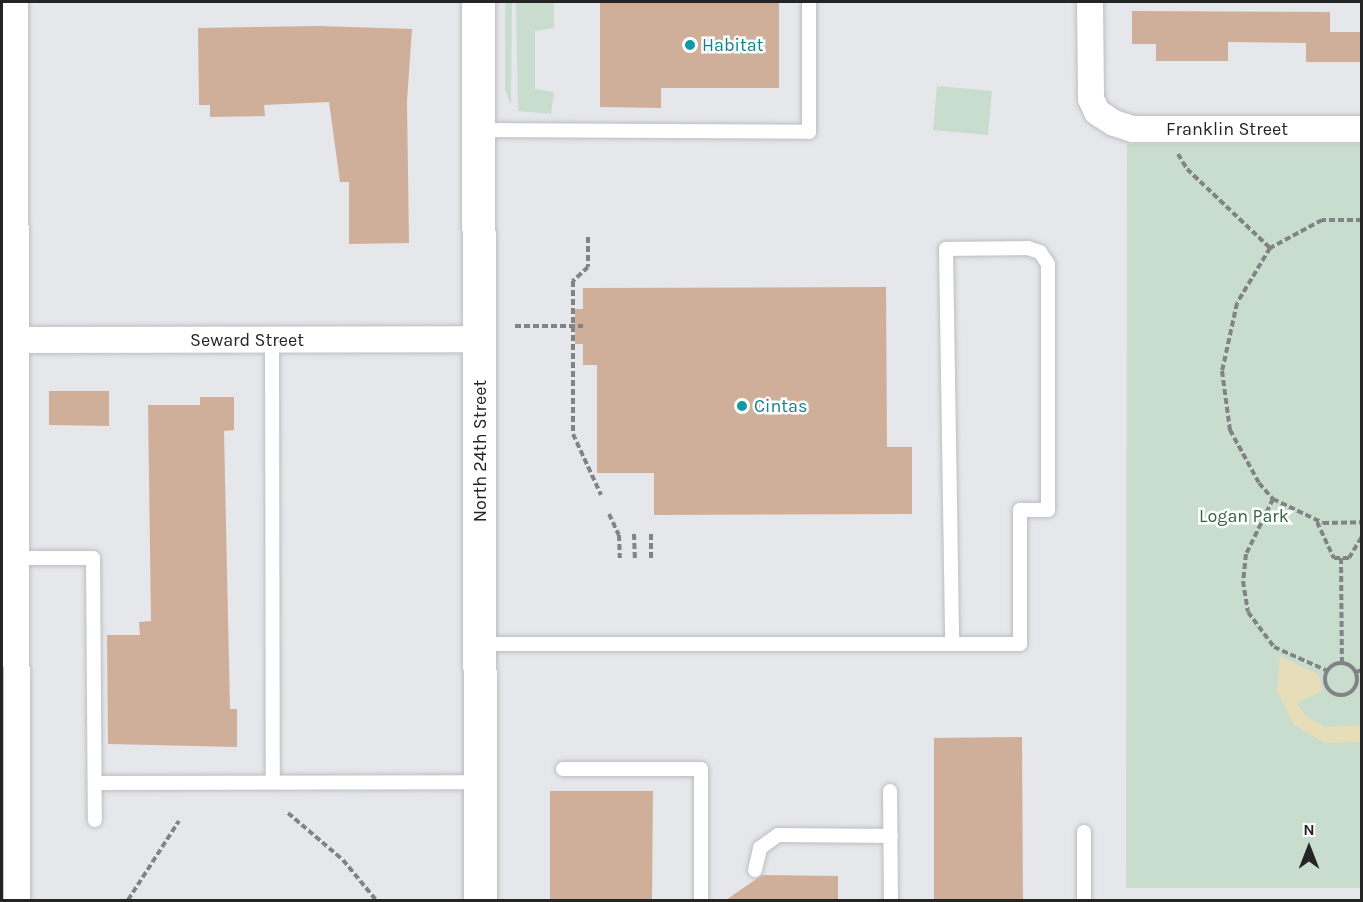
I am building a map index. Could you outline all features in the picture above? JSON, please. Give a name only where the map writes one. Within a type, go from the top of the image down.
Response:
[{"type":"main road","name":"North 24th Street","points":[[478,2],[480,900]]},
{"type":"street","points":[[15,2],[17,900]]},
{"type":"street","name":"Franklin Street","points":[[1090,2],[1089,80],[1097,112],[1133,129],[1362,129]]},
{"type":"street","name":"Seward Street","points":[[15,340],[479,339]]},
{"type":"lane","points":[[479,130],[809,132],[809,2]]},
{"type":"lane","points":[[480,644],[952,644],[1020,644],[1020,510],[1048,510],[1048,264],[1040,252],[1028,248],[946,249],[952,644]]},
{"type":"lane","points":[[272,340],[273,782]]},
{"type":"lane","points":[[16,558],[93,558],[95,820]]},
{"type":"lane","points":[[563,769],[701,769],[701,900]]},
{"type":"lane","points":[[95,783],[479,782]]},
{"type":"lane","points":[[890,791],[891,900]]},
{"type":"lane","points":[[1084,832],[1084,900]]},
{"type":"lane","points":[[755,870],[760,848],[778,835],[891,836]]},
{"type":"path","points":[[1178,153],[1187,169],[1270,248]]},
{"type":"path","points":[[1362,220],[1322,220],[1270,248],[1245,283],[1229,328],[1222,371],[1230,430],[1255,477],[1273,499],[1317,521],[1362,522]]},
{"type":"path","points":[[588,237],[588,267],[573,281],[573,434],[601,495]]},
{"type":"path","points":[[514,326],[583,326]]},
{"type":"path","points":[[1273,499],[1246,554],[1242,581],[1248,612],[1274,647],[1328,671]]},
{"type":"path","points":[[609,514],[619,535],[620,558]]},
{"type":"path","points":[[1317,521],[1334,558],[1349,558],[1362,536]]},
{"type":"path","points":[[634,534],[635,558]]},
{"type":"path","points":[[651,534],[651,558]]},
{"type":"path","points":[[1341,558],[1342,663]]},
{"type":"path","points":[[1328,671],[1342,663]]},
{"type":"path","points":[[1342,663],[1356,672]]},
{"type":"path","points":[[1356,672],[1362,670]]},
{"type":"path","points":[[1328,671],[1328,689],[1342,695],[1355,687],[1356,672]]},
{"type":"path","points":[[288,813],[343,860],[376,900]]},
{"type":"path","points":[[128,900],[179,821]]},
{"type":"green space","points":[[505,2],[512,2],[511,105],[505,90]]},
{"type":"green space","points":[[516,2],[554,2],[554,28],[535,31],[535,89],[554,92],[551,114],[518,111]]},
{"type":"green space","points":[[937,86],[992,91],[988,135],[933,130]]},
{"type":"green space","name":"Logan Park","points":[[1127,144],[1361,144],[1361,888],[1126,888]]},
{"type":"sand","points":[[1280,656],[1319,675],[1322,691],[1297,703],[1305,715],[1325,727],[1361,725],[1361,742],[1325,743],[1294,725],[1277,692]]},
{"type":"building","name":"Habitat","points":[[600,2],[779,2],[779,88],[661,88],[661,108],[600,107]]},
{"type":"building","points":[[1132,11],[1330,12],[1330,32],[1362,32],[1362,62],[1306,62],[1306,43],[1228,42],[1228,61],[1156,61],[1156,44],[1132,44]]},
{"type":"building","points":[[319,26],[412,29],[407,101],[409,243],[349,244],[349,182],[340,182],[329,102],[264,105],[265,116],[210,117],[210,105],[199,105],[198,28]]},
{"type":"building","name":"Cintas","points":[[886,287],[887,447],[912,447],[912,514],[654,515],[654,473],[597,473],[597,365],[583,365],[583,344],[575,344],[575,309],[583,309],[583,288]]},
{"type":"building","points":[[49,391],[109,391],[109,426],[49,425]]},
{"type":"building","points":[[200,397],[234,397],[234,430],[224,431],[230,709],[237,709],[237,747],[108,744],[107,635],[140,635],[139,622],[151,621],[148,405],[200,405]]},
{"type":"building","points":[[1022,737],[1023,900],[934,900],[934,738]]},
{"type":"building","points":[[550,791],[653,791],[652,900],[550,900]]},
{"type":"building","points":[[762,875],[838,876],[838,900],[726,900]]},
{"type":"place","name":"Habitat","points":[[690,45]]},
{"type":"place","name":"Cintas","points":[[742,406]]}]
